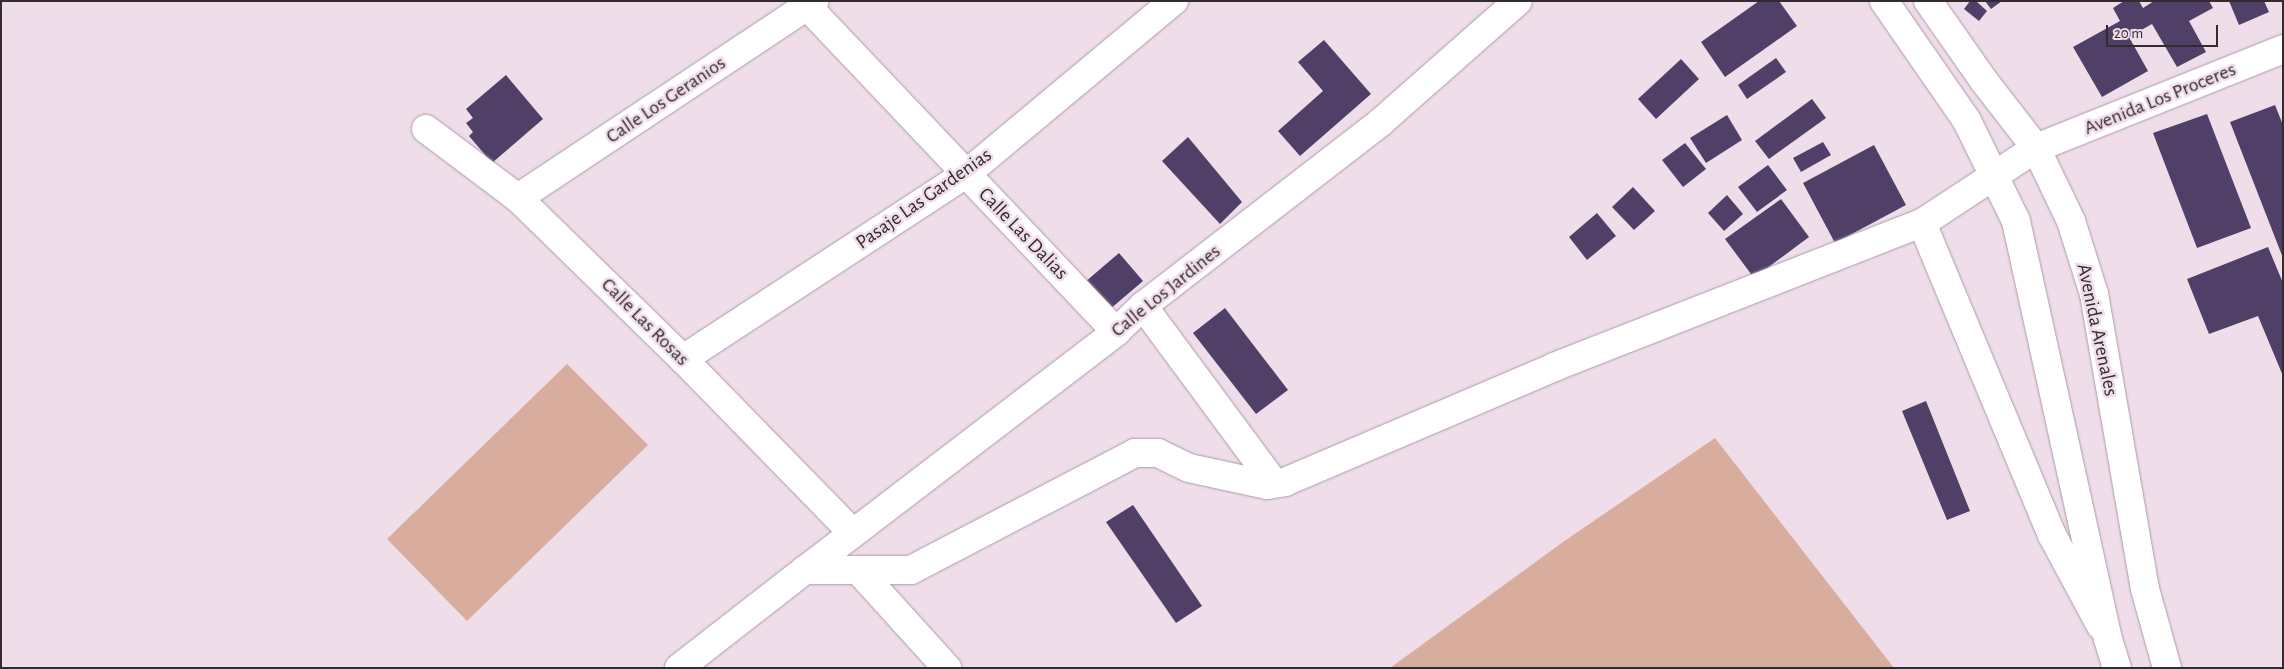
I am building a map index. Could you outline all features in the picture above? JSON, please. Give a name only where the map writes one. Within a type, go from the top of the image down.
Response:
[{"type":"street","name":"Pasaje Las Gardenias","points":[[683,359],[966,174],[1174,1]]},
{"type":"street","name":"Calle Los Jardines","points":[[679,668],[805,570],[851,531],[1116,332],[1143,306],[1382,121],[1518,1]]},
{"type":"street","points":[[1884,1],[1968,121],[2016,221],[2108,639],[2117,668]]},
{"type":"street","name":"Avenida Arenales","points":[[1928,1],[1984,81],[2036,148],[2071,221],[2094,294],[2145,589],[2167,668]]},
{"type":"street","name":"Calle Las Dalias","points":[[811,4],[966,174],[1116,332]]},
{"type":"street","name":"Calle Los Geranios","points":[[518,198],[811,4]]},
{"type":"street","name":"Avenida Los Proceres","points":[[805,570],[860,572],[911,570],[1135,453],[1158,453],[1189,468],[1267,485],[1285,482],[1563,363],[1922,224],[2036,148],[2283,50]]},
{"type":"street","name":"Calle Las Rosas","points":[[426,129],[518,198],[683,359],[851,531]]},
{"type":"street","points":[[1922,224],[2052,535],[2108,639]]},
{"type":"street","points":[[1143,306],[1274,483]]},
{"type":"street","points":[[860,572],[947,668]]},
{"type":"shaded area","points":[[567,364],[648,445],[467,621],[387,539]]},
{"type":"shaded area","points":[[1715,438],[1894,668],[1390,668],[1563,542]]},
{"type":"building","points":[[1759,1],[1779,1],[1797,26],[1725,77],[1701,42]]},
{"type":"building","points":[[1970,1],[1976,1],[1987,11],[1979,21],[1964,9]]},
{"type":"building","points":[[1985,1],[2002,1],[1991,9]]},
{"type":"building","points":[[2124,1],[2139,1],[2143,8],[2154,1],[2209,1],[2213,8],[2189,21],[2206,52],[2177,67],[2152,24],[2129,37],[2148,71],[2102,97],[2073,47],[2120,21],[2113,8]]},
{"type":"building","points":[[2229,1],[2264,1],[2269,12],[2239,25]]},
{"type":"building","points":[[1324,40],[1371,94],[1300,156],[1278,131],[1323,91],[1298,62]]},
{"type":"building","points":[[1776,58],[1786,72],[1747,99],[1738,85]]},
{"type":"building","points":[[1681,59],[1699,79],[1656,119],[1638,99]]},
{"type":"building","points":[[506,75],[543,119],[492,163],[469,136],[473,132],[466,123],[473,118],[466,109]]},
{"type":"building","points":[[1812,99],[1826,118],[1769,159],[1755,141]]},
{"type":"building","points":[[2275,105],[2283,125],[2283,258],[2230,122]]},
{"type":"building","points":[[2207,114],[2251,228],[2197,248],[2153,133]]},
{"type":"building","points":[[1727,115],[1742,140],[1706,163],[1690,138]]},
{"type":"building","points":[[1188,137],[1242,202],[1220,224],[1162,161]]},
{"type":"building","points":[[1823,142],[1831,155],[1801,172],[1793,158]]},
{"type":"building","points":[[1685,143],[1706,169],[1683,187],[1662,160]]},
{"type":"building","points":[[1874,145],[1906,205],[1835,243],[1803,183]]},
{"type":"building","points":[[1768,165],[1787,190],[1757,212],[1738,187]]},
{"type":"building","points":[[1633,187],[1655,211],[1634,230],[1612,207]]},
{"type":"building","points":[[1727,195],[1743,214],[1724,231],[1708,213]]},
{"type":"building","points":[[1781,199],[1809,237],[1754,278],[1725,239]]},
{"type":"building","points":[[1597,213],[1616,236],[1587,260],[1569,237]]},
{"type":"building","points":[[2268,247],[2283,283],[2283,376],[2258,316],[2209,334],[2187,279]]},
{"type":"building","points":[[1119,253],[1143,281],[1102,316],[1078,288]]},
{"type":"building","points":[[1225,308],[1288,390],[1256,414],[1193,333]]},
{"type":"building","points":[[1926,401],[1970,511],[1947,520],[1902,411]]},
{"type":"building","points":[[1133,505],[1202,606],[1176,623],[1106,522]]}]
